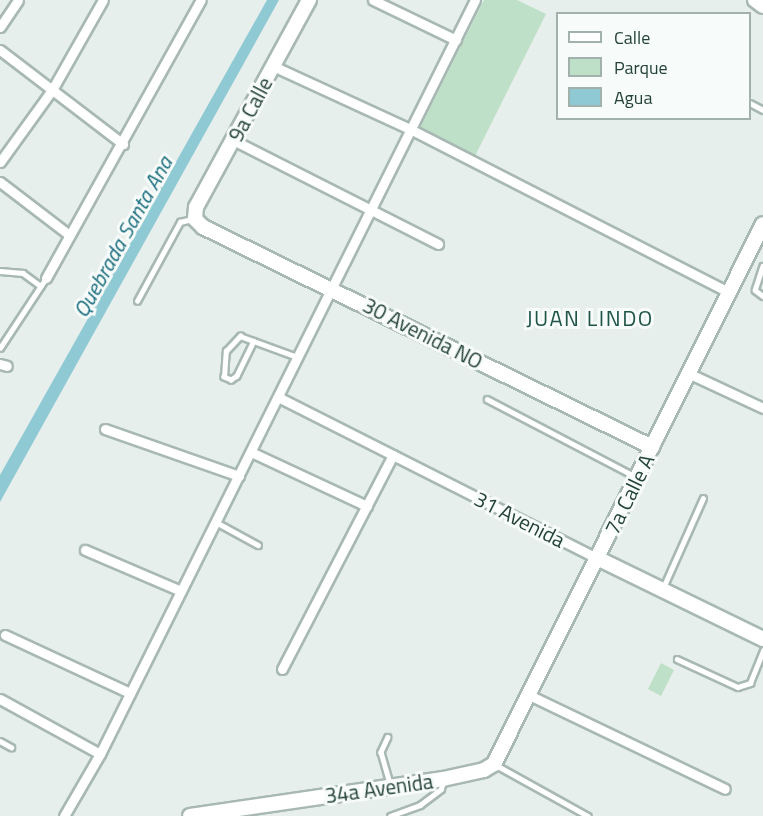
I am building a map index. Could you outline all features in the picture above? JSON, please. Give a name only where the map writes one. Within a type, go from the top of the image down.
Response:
[{"type":"street","points":[[0,27],[18,0]]},
{"type":"street","points":[[0,162],[52,90],[103,0]]},
{"type":"street","points":[[44,282],[68,234],[123,144],[201,0]]},
{"type":"street","name":"9a Calle","points":[[195,219],[196,207],[309,0]]},
{"type":"street","points":[[373,0],[456,40]]},
{"type":"street","points":[[64,816],[100,754],[372,212],[475,0]]},
{"type":"street","points":[[755,0],[763,6]]},
{"type":"street","points":[[0,50],[123,144]]},
{"type":"street","points":[[273,66],[412,130],[729,292]]},
{"type":"street","points":[[233,140],[438,244]]},
{"type":"street","points":[[0,182],[68,234]]},
{"type":"street","name":"30 Avenida NO","points":[[195,219],[203,227],[333,288],[652,447]]},
{"type":"street","name":"7a Calle A","points":[[494,764],[729,292],[757,245],[763,224]]},
{"type":"street","points":[[688,374],[763,408]]},
{"type":"street","name":"31 Avenida","points":[[278,397],[763,639]]},
{"type":"street","points":[[105,429],[239,476]]},
{"type":"street","points":[[251,452],[367,506]]},
{"type":"street","points":[[282,669],[393,455]]},
{"type":"street","points":[[86,550],[181,591]]},
{"type":"street","points":[[5,635],[130,693]]},
{"type":"street","points":[[529,695],[725,789]]},
{"type":"street","points":[[0,699],[100,754]]},
{"type":"street","name":"34a Avenida","points":[[190,816],[443,779],[484,770],[494,764]]},
{"type":"lane","points":[[137,301],[180,222],[195,219]]},
{"type":"lane","points":[[763,266],[755,290],[763,296]]},
{"type":"lane","points":[[0,271],[23,273],[44,282],[0,348]]},
{"type":"lane","points":[[254,341],[237,376],[231,380],[224,377],[222,363],[231,342],[240,336],[254,341],[298,358]]},
{"type":"lane","points":[[487,399],[637,477]]},
{"type":"lane","points":[[662,590],[703,498]]},
{"type":"lane","points":[[216,522],[258,545]]},
{"type":"lane","points":[[677,660],[738,687],[750,683],[763,650]]},
{"type":"lane","points":[[388,737],[381,752],[391,786]]},
{"type":"lane","points":[[0,741],[11,747]]},
{"type":"lane","points":[[494,764],[588,816]]},
{"type":"lane","points":[[390,816],[420,806],[441,789],[443,779]]},
{"type":"green space","points":[[484,0],[517,0],[546,14],[475,156],[419,130]]},
{"type":"green space","points":[[661,663],[674,670],[661,696],[648,689]]},
{"type":"water","points":[[267,0],[279,0],[0,502],[0,475]]},
{"type":"district","name":"JUAN LINDO","points":[[590,319]]},
{"type":"water label","name":"Quebrada Santa Ana","points":[[123,237]]}]
